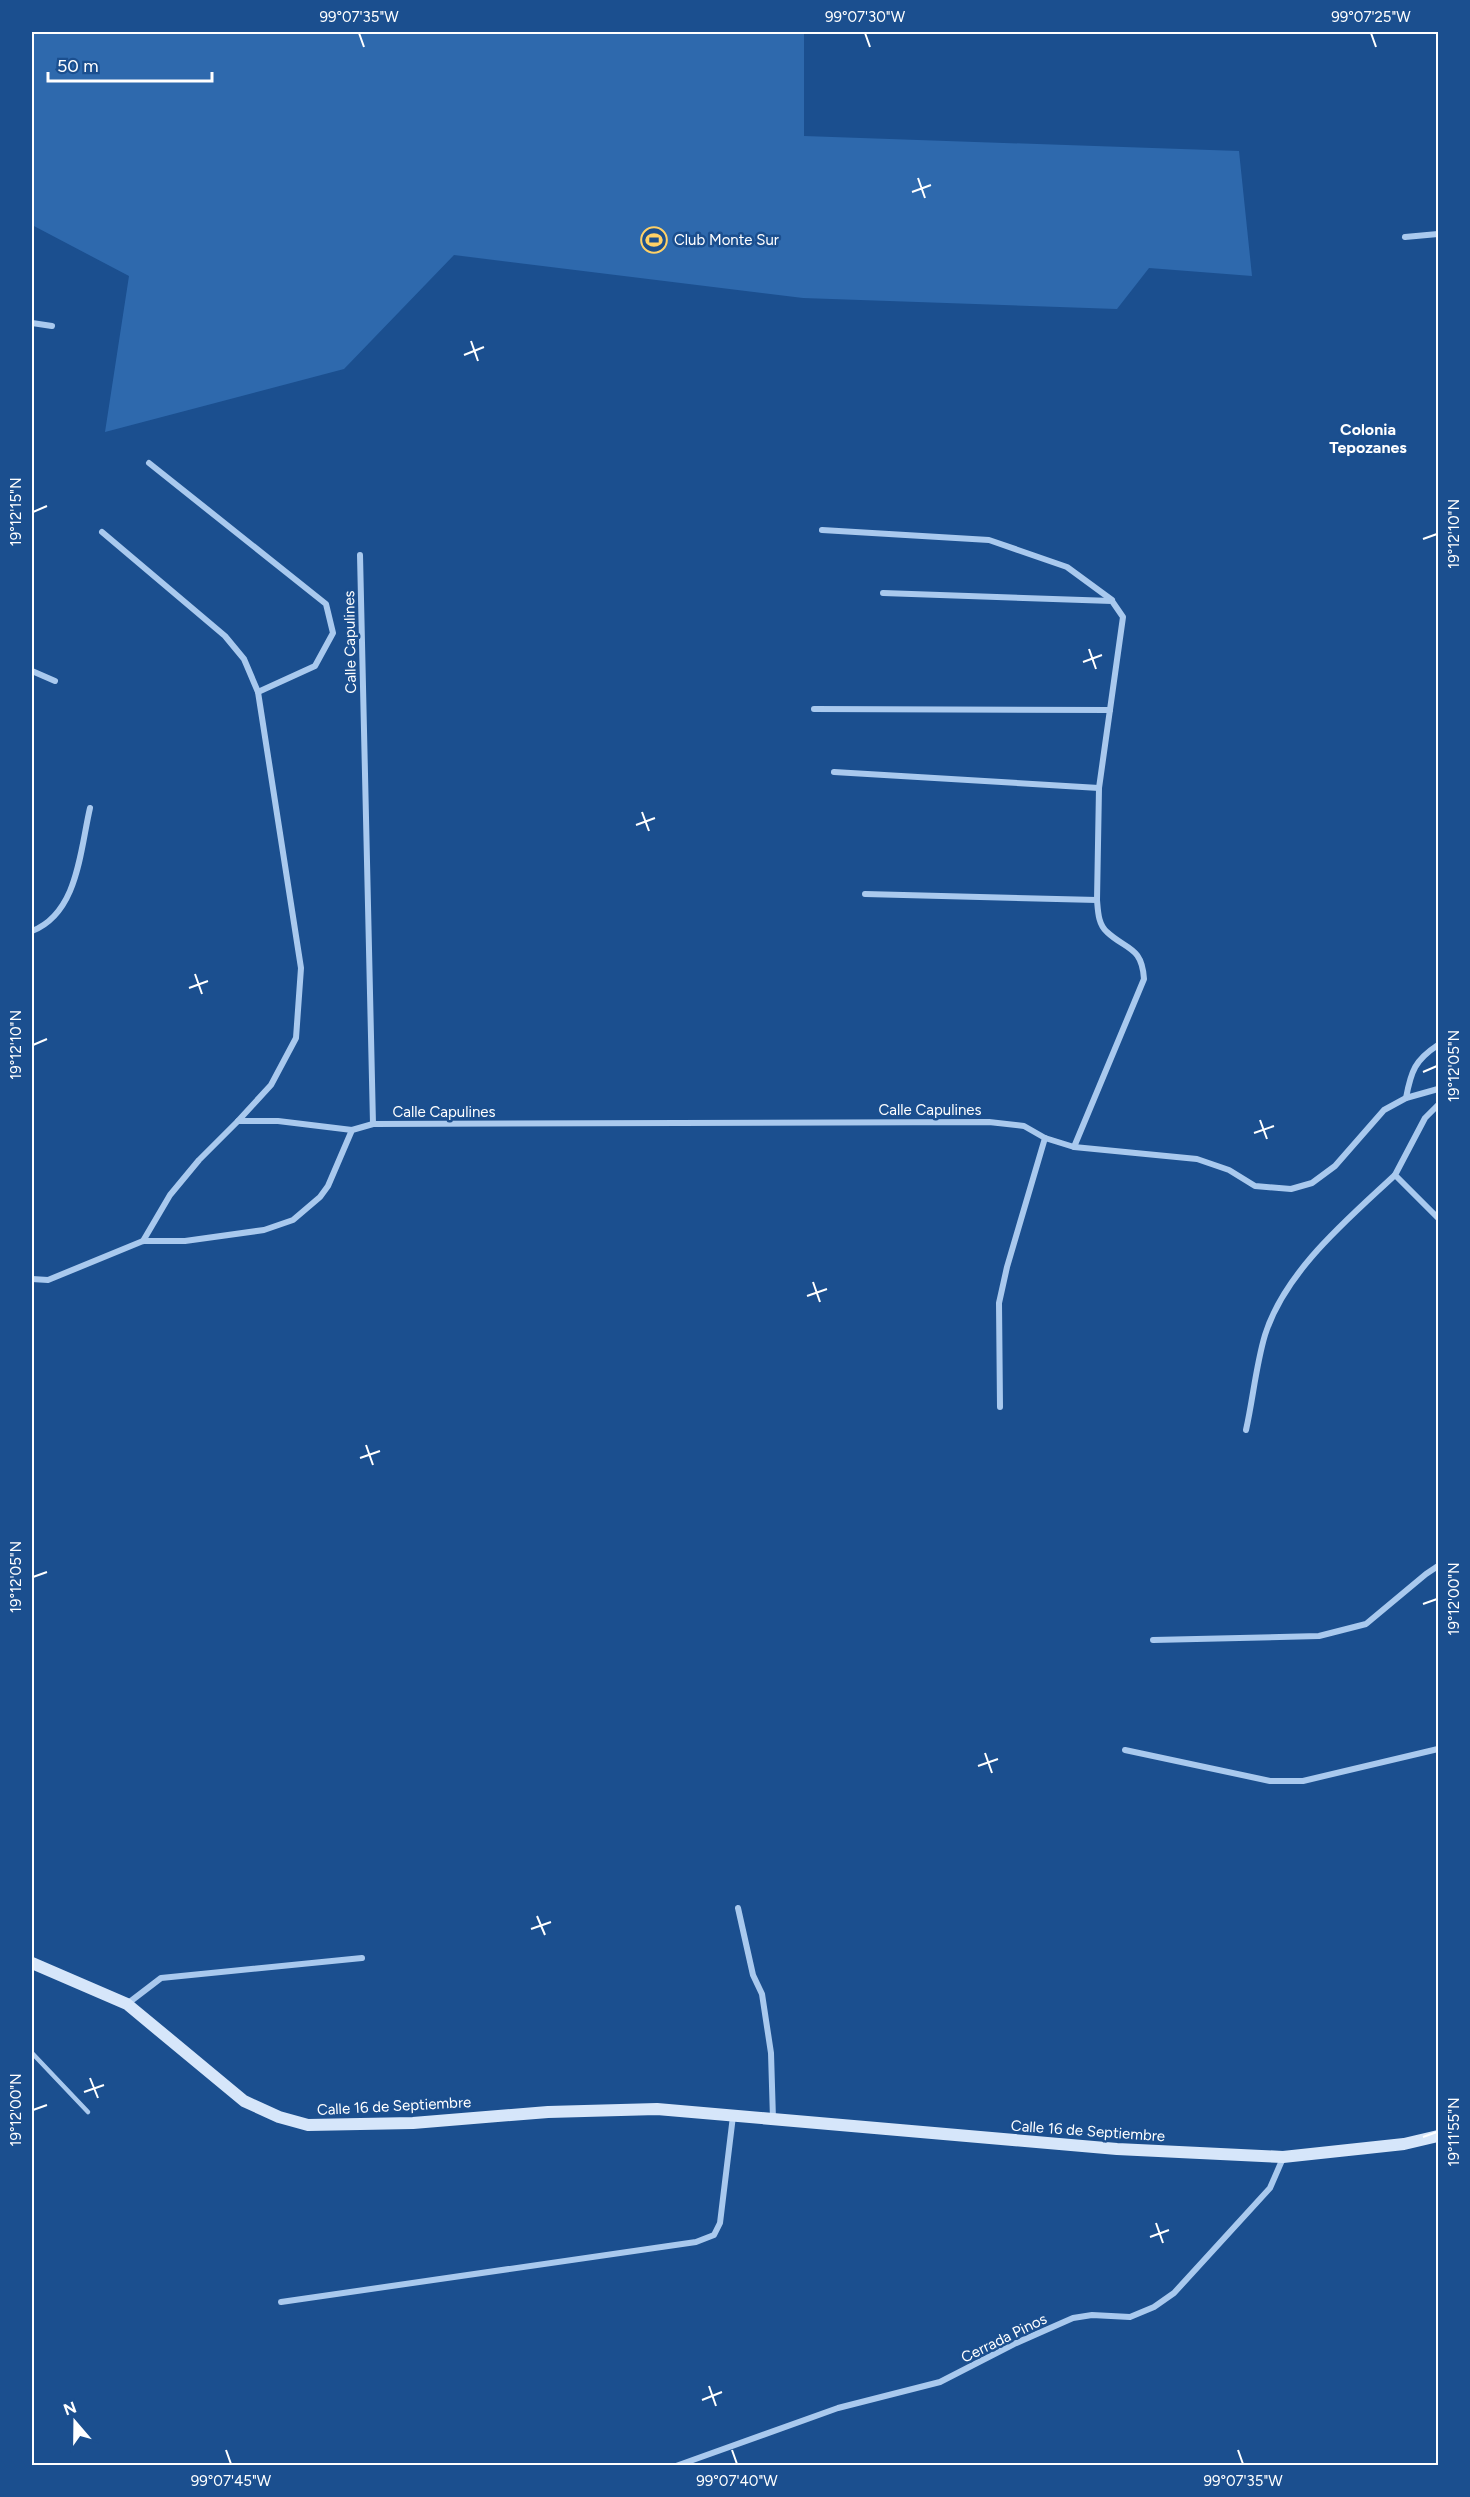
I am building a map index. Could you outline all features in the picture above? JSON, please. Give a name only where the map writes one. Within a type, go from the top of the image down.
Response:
[{"type":"main road","name":"Calle 16 de Septiembre","points":[[32,1963],[127,2004],[244,2101],[279,2117],[308,2125],[413,2123],[548,2112],[657,2109],[1117,2149],[1283,2157],[1404,2144],[1438,2136]]},
{"type":"street","points":[[1405,237],[1438,234]]},
{"type":"street","points":[[32,323],[52,326]]},
{"type":"street","points":[[149,463],[326,604],[333,633],[315,666],[258,692]]},
{"type":"street","points":[[822,530],[989,540],[1067,567],[1112,601],[1123,617],[1099,788],[1097,900],[1099,917],[1105,931],[1134,950],[1143,965],[1144,979],[1074,1147]]},
{"type":"street","points":[[102,532],[225,636],[244,659],[258,692],[301,968],[296,1038],[271,1085],[199,1160],[170,1195],[143,1241]]},
{"type":"street","name":"Calle Capulines","points":[[360,555],[373,1124]]},
{"type":"street","points":[[883,593],[1112,601]]},
{"type":"street","points":[[32,671],[55,681]]},
{"type":"street","points":[[814,709],[1110,710]]},
{"type":"street","points":[[834,772],[1099,788]]},
{"type":"street","points":[[32,931],[52,921],[72,887],[90,808]]},
{"type":"street","points":[[865,894],[1097,900]]},
{"type":"street","points":[[1406,1098],[1412,1071],[1424,1054],[1438,1045]]},
{"type":"street","name":"Calle Capulines","points":[[352,1130],[373,1124],[989,1122],[1024,1126],[1045,1138],[1074,1147],[1197,1159],[1229,1170],[1255,1186],[1292,1189],[1312,1183],[1335,1166],[1384,1110],[1406,1098],[1438,1089]]},
{"type":"street","points":[[1246,1430],[1265,1334],[1282,1299],[1298,1274],[1326,1239],[1395,1175],[1425,1118],[1438,1105]]},
{"type":"street","points":[[32,1279],[48,1280],[143,1241],[185,1241],[264,1230],[293,1220],[320,1197],[328,1186],[352,1130],[278,1121],[238,1121]]},
{"type":"street","points":[[1000,1407],[999,1303],[1007,1267],[1045,1138]]},
{"type":"street","points":[[1395,1175],[1438,1218]]},
{"type":"street","points":[[1153,1641],[1319,1636],[1366,1624],[1438,1566]]},
{"type":"street","points":[[1125,1750],[1270,1781],[1303,1781],[1438,1749]]},
{"type":"street","points":[[738,1908],[753,1975],[762,1994],[771,2053],[773,2119]]},
{"type":"street","points":[[127,2004],[161,1978],[362,1958]]},
{"type":"street","points":[[281,2302],[696,2242],[714,2235],[720,2223],[734,2115]]},
{"type":"street","name":"Cerrada Pinos","points":[[676,2466],[838,2408],[940,2382],[1014,2344],[1073,2318],[1092,2315],[1130,2317],[1154,2307],[1174,2293],[1270,2188],[1283,2157]]},
{"type":"lane","points":[[32,2053],[88,2112]]},
{"type":"shaded area","name":"Club Monte Sur","points":[[32,32],[804,32],[804,136],[1239,151],[1252,276],[1149,268],[1117,309],[803,298],[454,255],[344,369],[105,432],[129,276],[32,225]]},
{"type":"place","name":"Club Monte Sur","points":[[654,240]]},
{"type":"district","name":"Colonia Tepozanes","points":[[1368,438]]}]
